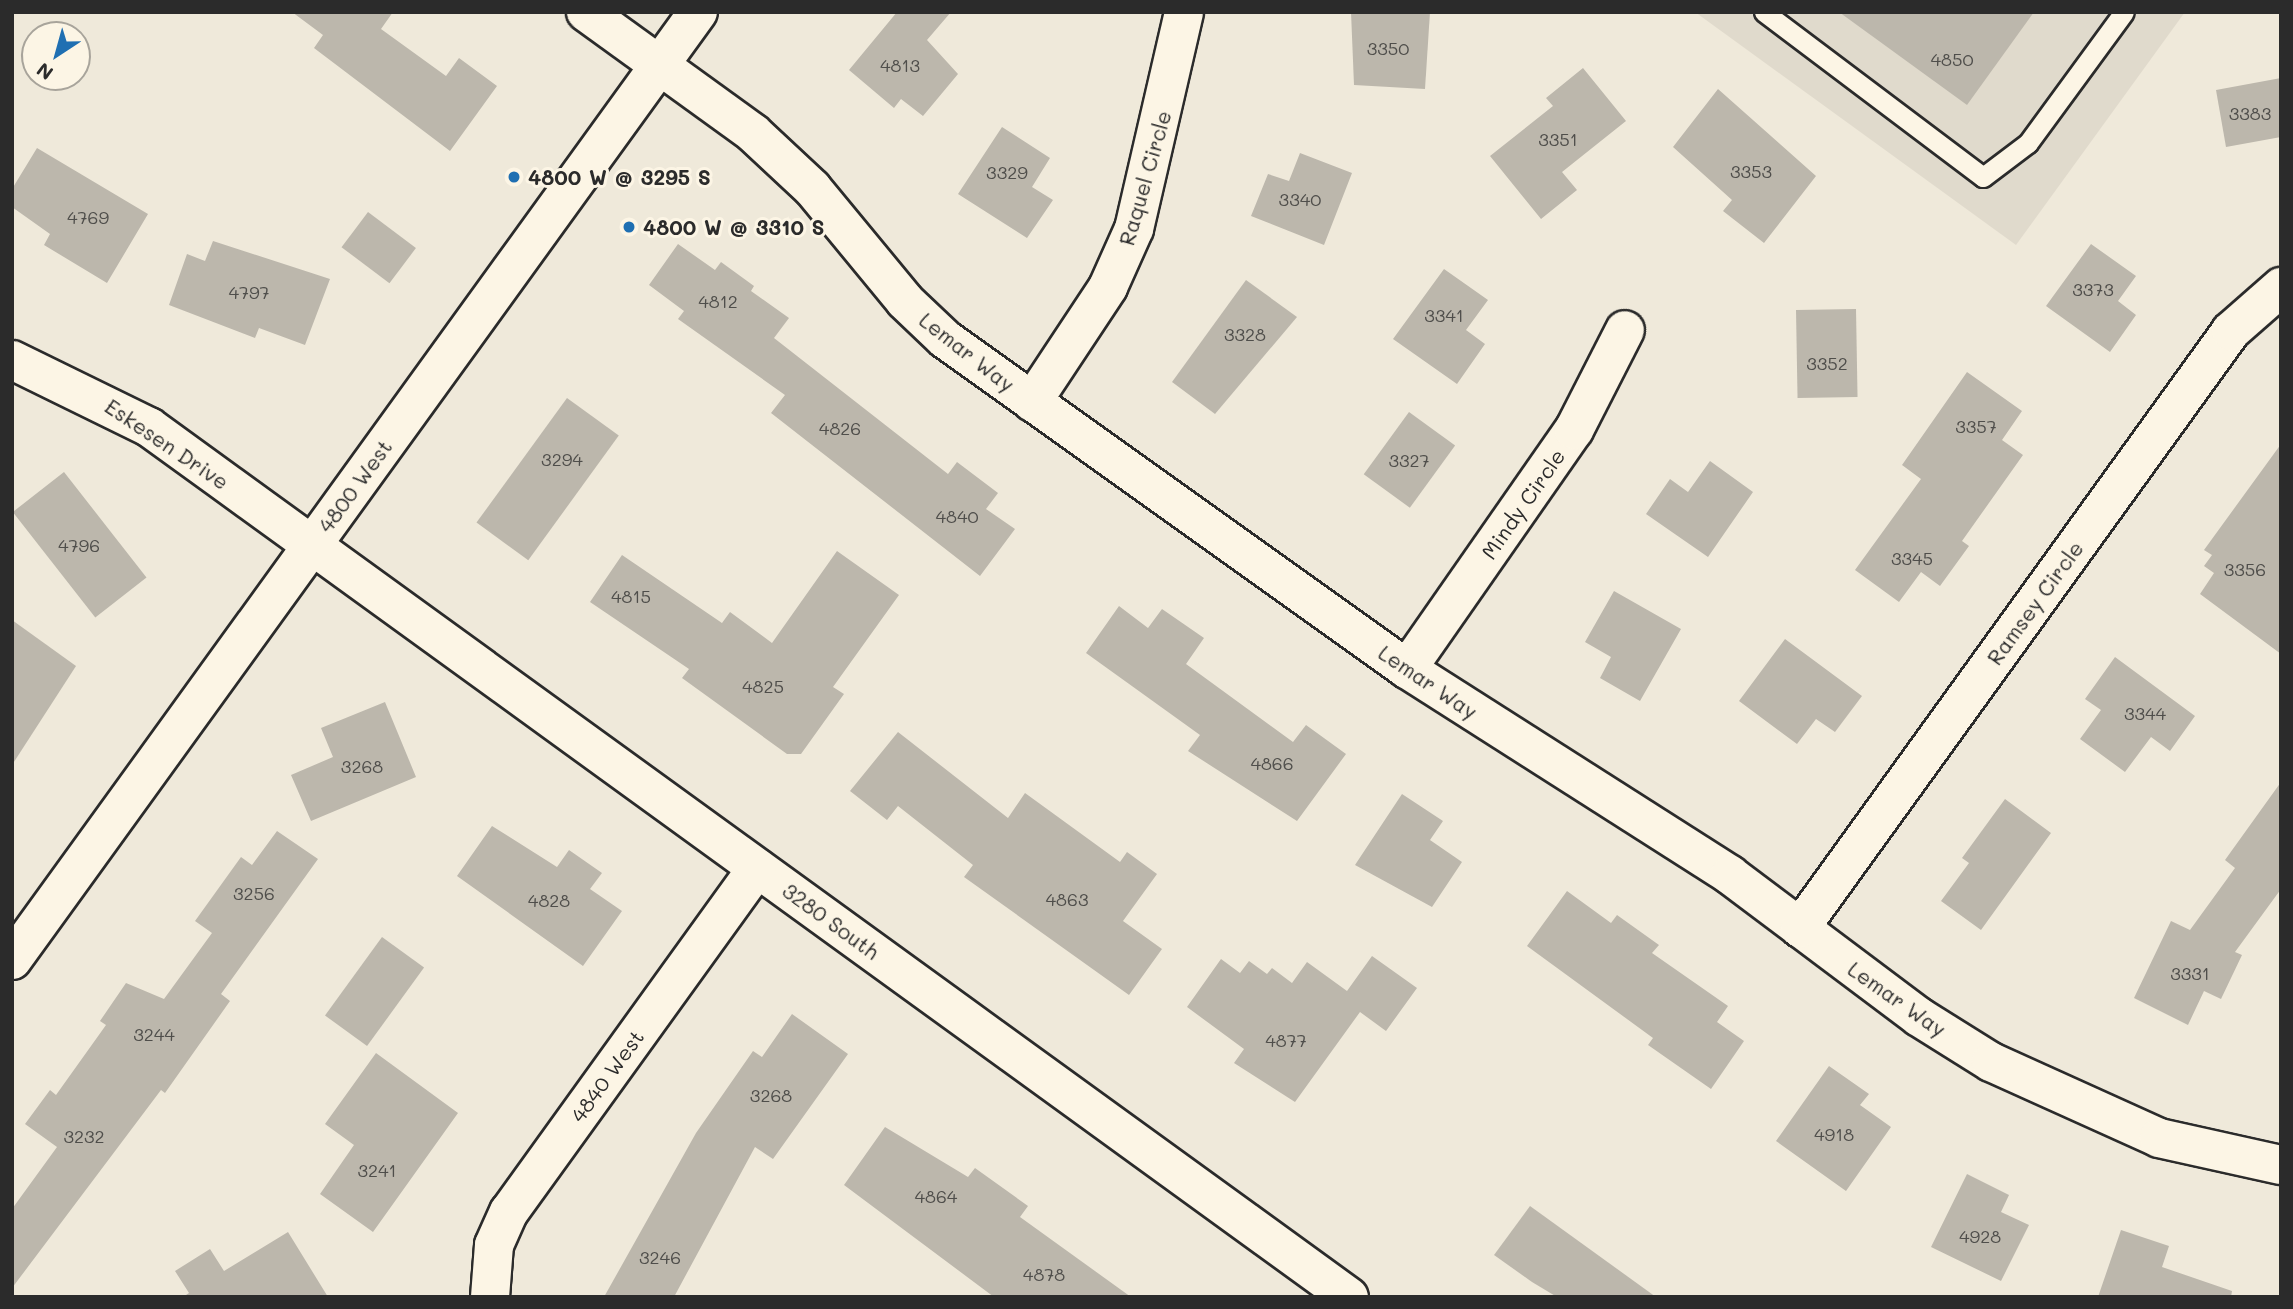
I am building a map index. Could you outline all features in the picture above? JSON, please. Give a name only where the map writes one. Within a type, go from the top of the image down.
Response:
[{"type":"street","name":"Lemar Way","points":[[586,12],[753,133],[812,188],[905,302],[1032,402],[1407,669],[1645,818],[1919,1017],[2062,1099],[2159,1139],[2281,1165]]},
{"type":"street","name":"4800 West","points":[[12,960],[698,12]]},
{"type":"street","name":"Raquel Circle","points":[[1032,402],[1108,287],[1134,229],[1184,13]]},
{"type":"street","name":"Ramsey Circle","points":[[1800,929],[2231,331],[2281,287]]},
{"type":"street","name":"Mindy Circle","points":[[1407,669],[1574,430],[1625,330]]},
{"type":"street","name":"Eskesen Drive","points":[[12,360],[149,427],[313,545]]},
{"type":"street","name":"3280 South","points":[[313,545],[1349,1297]]},
{"type":"street","name":"4840 West","points":[[490,1297],[494,1245],[509,1212],[757,868]]},
{"type":"lane","points":[[1763,12],[1983,177],[2028,143],[2124,12]]},
{"type":"shaded area","points":[[1695,12],[2185,12],[2016,245]]},
{"type":"building","points":[[292,12],[393,12],[381,29],[446,76],[459,58],[497,86],[450,151],[314,48],[323,35]]},
{"type":"building","points":[[897,12],[951,12],[927,40],[958,74],[923,116],[901,99],[894,108],[849,70]]},
{"type":"building","points":[[1351,12],[1430,12],[1425,89],[1354,85]]},
{"type":"building","points":[[1839,12],[2034,12],[1967,105]]},
{"type":"building","points":[[1583,68],[1626,121],[1562,172],[1577,190],[1541,219],[1490,156],[1553,106],[1546,98]]},
{"type":"building","points":[[2281,78],[2281,137],[2226,147],[2216,90]]},
{"type":"building","points":[[1718,89],[1816,176],[1764,243],[1723,211],[1732,200],[1673,147]]},
{"type":"building","points":[[1002,127],[1050,158],[1032,187],[1053,200],[1027,238],[958,194]]},
{"type":"building","points":[[37,148],[148,214],[107,283],[44,245],[50,234],[12,207],[12,189]]},
{"type":"building","points":[[1300,153],[1352,173],[1324,245],[1251,216],[1268,174],[1289,181]]},
{"type":"building","points":[[368,212],[416,248],[389,283],[342,247]]},
{"type":"building","points":[[213,241],[330,279],[305,345],[259,328],[255,338],[169,305],[187,254],[205,261]]},
{"type":"building","points":[[678,244],[715,270],[721,262],[754,286],[751,291],[789,318],[774,338],[948,474],[957,462],[998,493],[986,509],[1015,529],[980,576],[771,413],[785,395],[678,319],[684,311],[649,285]]},
{"type":"building","points":[[2091,244],[2136,276],[2118,301],[2136,315],[2110,352],[2046,306]]},
{"type":"building","points":[[1444,269],[1488,300],[1466,330],[1485,344],[1457,384],[1393,339]]},
{"type":"building","points":[[1246,280],[1297,317],[1215,414],[1172,382]]},
{"type":"building","points":[[1856,309],[1858,397],[1798,398],[1796,310]]},
{"type":"building","points":[[1967,372],[2022,411],[2002,440],[2023,455],[1962,541],[1969,546],[1940,586],[1921,572],[1899,602],[1855,570],[1921,479],[1902,465]]},
{"type":"building","points":[[567,398],[619,436],[528,560],[476,523]]},
{"type":"building","points":[[1409,412],[1455,446],[1410,508],[1364,474]]},
{"type":"building","points":[[2281,444],[2281,654],[2200,594],[2214,573],[2204,566],[2212,555],[2204,550]]},
{"type":"building","points":[[1710,461],[1753,492],[1708,557],[1646,514],[1670,479],[1688,492]]},
{"type":"building","points":[[64,472],[146,578],[95,618],[13,512]]},
{"type":"building","points":[[837,551],[899,595],[833,687],[844,694],[801,754],[787,754],[682,678],[689,669],[590,602],[622,555],[722,623],[730,612],[772,643]]},
{"type":"building","points":[[1614,591],[1681,629],[1640,701],[1600,678],[1611,657],[1585,642]]},
{"type":"building","points":[[1119,606],[1148,628],[1162,609],[1204,638],[1186,664],[1293,742],[1306,725],[1346,754],[1297,821],[1188,751],[1200,735],[1086,653]]},
{"type":"building","points":[[12,620],[76,666],[12,765]]},
{"type":"building","points":[[1785,639],[1862,696],[1835,732],[1816,719],[1797,744],[1739,701]]},
{"type":"building","points":[[2115,657],[2195,716],[2170,751],[2151,737],[2125,772],[2080,739],[2101,710],[2085,699]]},
{"type":"building","points":[[385,702],[416,777],[311,821],[291,775],[333,757],[321,728]]},
{"type":"building","points":[[898,732],[1008,818],[1025,793],[1120,862],[1127,852],[1157,874],[1123,921],[1162,949],[1129,995],[964,877],[973,865],[898,806],[887,820],[850,791]]},
{"type":"building","points":[[2281,782],[2281,889],[2235,952],[2242,955],[2221,999],[2204,991],[2188,1025],[2134,998],[2171,921],[2190,930],[2235,868],[2225,860]]},
{"type":"building","points":[[1402,794],[1443,821],[1430,840],[1462,862],[1432,907],[1355,865]]},
{"type":"building","points":[[2005,799],[2051,833],[1981,930],[1941,901],[1969,863],[1962,858]]},
{"type":"building","points":[[492,826],[557,867],[569,850],[602,873],[590,889],[622,911],[583,966],[457,876]]},
{"type":"building","points":[[277,831],[318,859],[221,994],[230,1001],[165,1093],[161,1090],[12,1288],[12,1209],[57,1147],[25,1124],[50,1090],[56,1095],[106,1025],[100,1021],[126,983],[164,999],[212,933],[195,921],[241,857],[252,865]]},
{"type":"building","points":[[1567,891],[1611,923],[1617,915],[1659,945],[1652,953],[1728,1006],[1717,1022],[1744,1041],[1711,1089],[1648,1045],[1653,1038],[1527,946]]},
{"type":"building","points":[[382,937],[424,968],[367,1046],[325,1015]]},
{"type":"building","points":[[1372,956],[1417,988],[1386,1031],[1360,1012],[1295,1102],[1234,1063],[1244,1049],[1187,1007],[1221,959],[1240,973],[1249,961],[1267,974],[1272,968],[1292,983],[1307,962],[1347,991]]},
{"type":"building","points":[[792,1014],[848,1054],[773,1159],[755,1147],[674,1297],[604,1297],[696,1133],[753,1051],[762,1057]]},
{"type":"building","points":[[376,1053],[458,1113],[373,1232],[320,1194],[354,1145],[325,1124]]},
{"type":"building","points":[[1829,1066],[1869,1094],[1860,1105],[1891,1127],[1846,1191],[1776,1141]]},
{"type":"building","points":[[885,1127],[968,1177],[975,1168],[1028,1206],[1020,1217],[1131,1297],[994,1297],[844,1185]]},
{"type":"building","points":[[1967,1174],[2009,1195],[2001,1212],[2029,1225],[2001,1281],[1931,1247]]},
{"type":"building","points":[[1530,1206],[1656,1297],[1557,1297],[1494,1255]]},
{"type":"building","points":[[2121,1230],[2169,1246],[2162,1267],[2232,1291],[2231,1297],[2098,1297]]},
{"type":"building","points":[[288,1232],[328,1297],[183,1297],[189,1293],[175,1271],[210,1249],[224,1271]]},
{"type":"place","name":"4800 W @ 3295 S","points":[[514,177]]},
{"type":"place","name":"4800 W @ 3310 S","points":[[629,227]]}]
